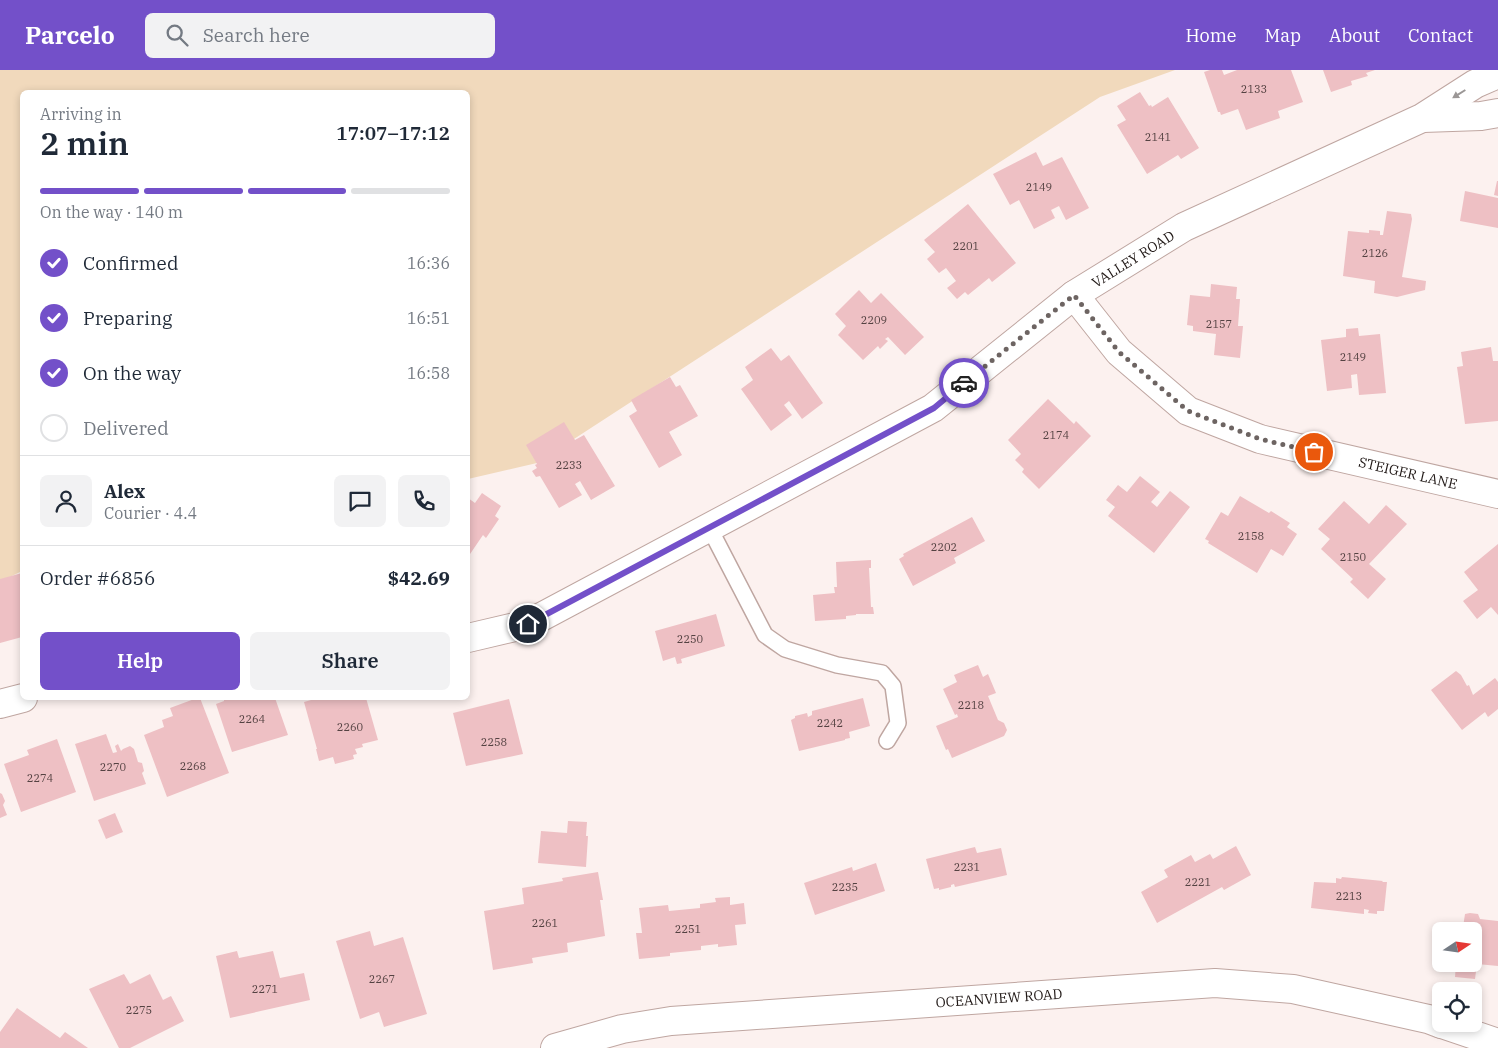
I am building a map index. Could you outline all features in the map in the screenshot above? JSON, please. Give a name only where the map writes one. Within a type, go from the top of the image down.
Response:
[{"type":"street","name":"VALLEY ROAD","points":[[470,638],[528,624],[934,408],[1074,295],[1184,227],[1422,118],[1475,84],[1498,74]]},
{"type":"street","name":"VALLEY ROAD","points":[[1422,118],[1481,116],[1498,113]]},
{"type":"street","name":"STEIGER LANE","points":[[1074,295],[1119,352],[1188,411],[1260,439],[1498,494]]},
{"type":"street","points":[[0,704],[20,699]]},
{"type":"street","name":"OCEANVIEW ROAD","points":[[556,1048],[622,1029],[671,1021],[1215,983],[1293,989],[1432,1020]]},
{"type":"street","name":"OCEANVIEW ROAD","points":[[1467,1032],[1498,1042]]},
{"type":"lane","points":[[709,527],[765,635],[785,649],[837,665],[882,673],[893,686],[898,723],[887,741]]},
{"type":"shaded area","points":[[0,70],[1175,70],[1100,97],[537,463],[470,479],[470,90],[20,90],[20,572],[0,582]]},
{"type":"building","points":[[1222,70],[1224,75],[1237,70],[1291,70],[1303,102],[1278,111],[1280,118],[1246,130],[1238,109],[1221,115],[1218,112],[1204,72]]},
{"type":"building","points":[[1323,70],[1375,70],[1366,73],[1368,76],[1351,81],[1352,85],[1331,92]]},
{"type":"building","points":[[1140,92],[1149,106],[1151,105],[1152,107],[1168,97],[1199,148],[1181,159],[1178,155],[1147,174],[1117,125],[1126,120],[1117,106]]},
{"type":"building","points":[[1036,152],[1043,166],[1062,157],[1089,208],[1066,220],[1059,206],[1051,210],[1055,218],[1034,229],[1019,200],[1010,205],[993,174]]},
{"type":"building","points":[[1498,181],[1498,196],[1494,195]]},
{"type":"building","points":[[1465,191],[1498,198],[1498,228],[1460,221]]},
{"type":"building","points":[[968,204],[1016,263],[992,282],[989,278],[968,295],[965,292],[957,299],[947,288],[956,281],[946,268],[939,273],[927,259],[935,252],[924,240]]},
{"type":"building","points":[[1387,211],[1411,214],[1412,219],[1402,277],[1426,281],[1425,290],[1397,297],[1374,293],[1375,281],[1343,276],[1348,231],[1369,233],[1369,230],[1380,231],[1380,235],[1383,235]]},
{"type":"building","points":[[1211,284],[1237,287],[1236,299],[1240,299],[1238,326],[1243,326],[1240,358],[1214,355],[1216,334],[1193,331],[1193,326],[1187,325],[1190,295],[1210,297]]},
{"type":"building","points":[[859,290],[871,303],[881,293],[924,337],[905,355],[888,337],[885,339],[888,341],[880,349],[878,346],[863,360],[838,335],[846,326],[835,314]]},
{"type":"building","points":[[1358,328],[1359,336],[1380,334],[1386,393],[1359,395],[1357,374],[1351,375],[1352,388],[1327,391],[1321,340],[1346,337],[1346,329]]},
{"type":"building","points":[[1491,347],[1493,361],[1498,361],[1498,421],[1465,424],[1457,367],[1463,366],[1461,352]]},
{"type":"building","points":[[771,348],[781,361],[789,355],[823,403],[802,419],[789,401],[784,405],[792,415],[771,431],[741,389],[753,380],[745,367]]},
{"type":"building","points":[[670,377],[676,387],[680,385],[698,416],[669,432],[682,455],[659,468],[629,416],[637,411],[631,400]]},
{"type":"building","points":[[1048,399],[1074,424],[1076,421],[1091,436],[1039,489],[1022,472],[1024,469],[1015,460],[1021,454],[1008,440]]},
{"type":"building","points":[[564,422],[575,440],[584,435],[615,486],[591,500],[580,481],[575,484],[582,495],[559,508],[540,476],[536,477],[532,471],[537,468],[535,465],[537,464],[526,445]]},
{"type":"building","points":[[1140,476],[1160,492],[1151,502],[1157,507],[1170,491],[1190,507],[1154,553],[1108,516],[1115,507],[1106,500],[1118,485],[1127,492]]},
{"type":"building","points":[[482,493],[501,506],[495,516],[499,519],[486,538],[483,535],[470,554],[470,499],[475,503]]},
{"type":"building","points":[[1240,496],[1269,513],[1271,511],[1290,523],[1287,527],[1297,534],[1283,556],[1271,549],[1257,573],[1208,543],[1209,541],[1205,539],[1221,512],[1228,516]]},
{"type":"building","points":[[1344,501],[1369,524],[1386,505],[1407,524],[1369,564],[1386,579],[1368,599],[1350,582],[1353,579],[1321,549],[1330,539],[1318,529]]},
{"type":"building","points":[[972,517],[985,541],[954,558],[956,563],[913,586],[899,559],[904,556],[903,554]]},
{"type":"building","points":[[1498,544],[1498,615],[1491,607],[1477,619],[1463,601],[1478,590],[1464,572]]},
{"type":"building","points":[[871,560],[871,568],[869,568],[871,607],[873,607],[874,614],[856,614],[846,616],[846,619],[815,621],[813,595],[835,593],[834,587],[837,587],[836,562]]},
{"type":"building","points":[[20,574],[20,638],[0,643],[0,579]]},
{"type":"building","points":[[716,614],[725,646],[681,659],[682,663],[677,664],[675,657],[663,661],[655,631]]},
{"type":"building","points":[[978,665],[983,677],[988,674],[996,693],[988,696],[998,720],[1004,723],[1007,730],[1004,736],[952,758],[948,749],[946,750],[936,726],[958,717],[957,714],[955,715],[943,689],[957,682],[954,675]]},
{"type":"building","points":[[1456,671],[1461,675],[1467,686],[1469,685],[1473,695],[1495,678],[1498,682],[1498,709],[1488,717],[1485,712],[1462,730],[1431,690]]},
{"type":"building","points":[[863,698],[870,726],[849,732],[850,738],[845,740],[799,751],[791,720],[795,716],[807,713],[808,717],[812,715],[812,711]]},
{"type":"building","points":[[509,699],[523,754],[466,766],[453,713]]},
{"type":"building","points":[[192,700],[201,700],[229,773],[167,797],[144,735],[164,727],[162,720],[173,716],[170,708]]},
{"type":"building","points":[[276,700],[288,735],[232,752],[216,704],[224,701]]},
{"type":"building","points":[[311,700],[367,700],[378,740],[362,744],[363,747],[355,749],[357,754],[353,755],[354,759],[335,764],[333,757],[319,761],[304,702]]},
{"type":"building","points":[[106,734],[113,753],[117,752],[115,746],[118,744],[121,751],[130,746],[134,749],[138,762],[142,763],[144,771],[142,773],[146,784],[94,801],[75,744]]},
{"type":"building","points":[[57,739],[76,792],[21,812],[4,764],[29,755],[27,750]]},
{"type":"building","points":[[0,793],[5,801],[3,805],[7,815],[0,818]]},
{"type":"building","points":[[115,813],[123,832],[106,839],[98,820]]},
{"type":"building","points":[[568,821],[587,822],[586,867],[538,863],[541,831],[567,833]]},
{"type":"building","points":[[1236,846],[1251,875],[1224,890],[1222,887],[1157,923],[1141,892],[1168,877],[1164,870],[1191,855],[1195,862],[1210,854],[1213,859]]},
{"type":"building","points":[[975,847],[977,853],[1001,848],[1007,875],[955,887],[954,884],[951,887],[939,890],[939,888],[934,889],[926,859]]},
{"type":"building","points":[[876,863],[885,891],[815,915],[804,883],[852,867],[853,871]]},
{"type":"building","points":[[598,872],[603,900],[600,900],[605,936],[567,943],[568,952],[532,958],[533,963],[493,970],[484,911],[524,904],[522,888],[563,881],[562,878]]},
{"type":"building","points":[[1342,877],[1387,882],[1384,911],[1377,911],[1377,914],[1368,913],[1369,910],[1364,909],[1364,914],[1311,908],[1314,882],[1336,883],[1336,878],[1341,879]]},
{"type":"building","points":[[730,897],[730,905],[744,903],[746,924],[735,925],[737,945],[718,947],[718,944],[701,946],[701,950],[639,959],[636,933],[642,933],[639,908],[668,905],[669,911],[700,908],[700,904],[716,902],[715,898]]},
{"type":"building","points":[[1465,914],[1478,914],[1480,919],[1498,921],[1498,966],[1482,964],[1482,922],[1464,922]]},
{"type":"building","points":[[370,931],[374,946],[403,937],[427,1014],[384,1027],[379,1012],[360,1019],[336,941]]},
{"type":"building","points":[[237,951],[239,958],[273,951],[280,978],[304,973],[310,1000],[230,1018],[216,956]]},
{"type":"building","points":[[1455,972],[1476,972],[1475,979],[1455,977]]},
{"type":"building","points":[[124,974],[130,984],[150,974],[163,1000],[171,996],[184,1021],[130,1048],[119,1048],[89,989]]},
{"type":"building","points":[[17,1008],[60,1038],[65,1032],[88,1048],[0,1048],[0,1032]]},
{"type":"way so far","points":[[964,383],[1074,295],[1119,352],[1188,411],[1260,439],[1314,452]]},
{"type":"route","points":[[528,624],[934,408],[964,383]]}]
